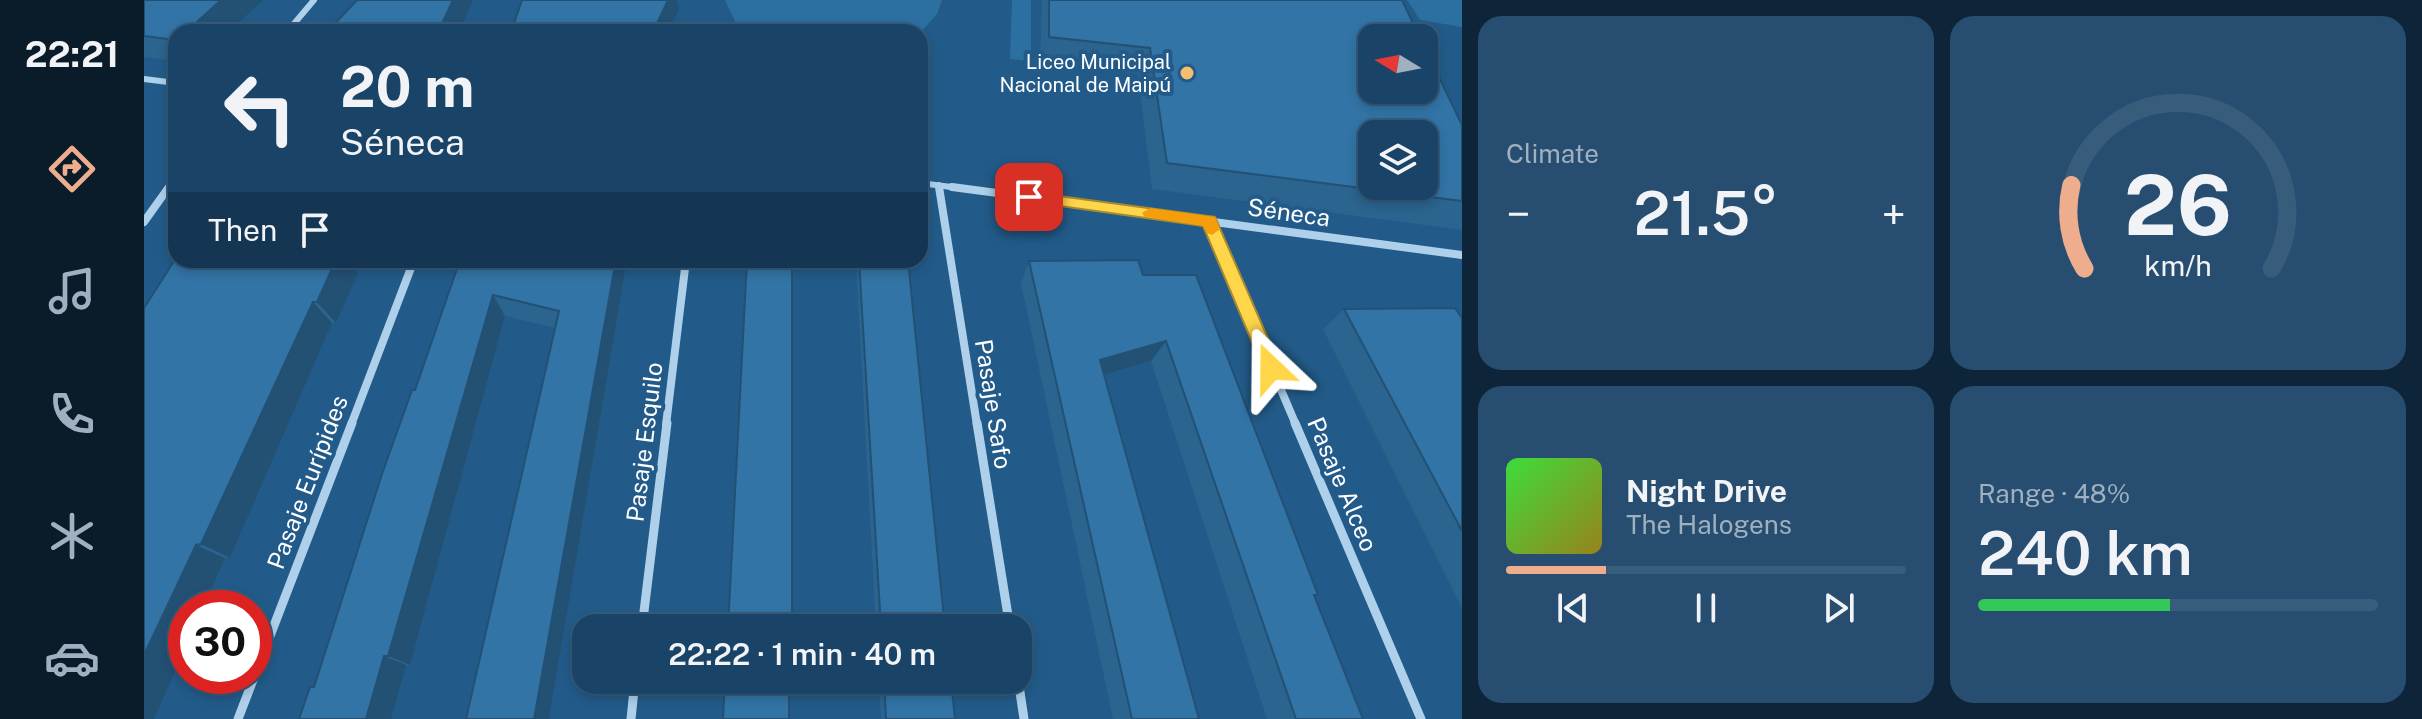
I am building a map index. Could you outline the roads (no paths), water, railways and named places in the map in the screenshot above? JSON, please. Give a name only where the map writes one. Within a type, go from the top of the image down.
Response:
[{"type":"street","points":[[294,24],[314,0]]},
{"type":"street","points":[[144,79],[168,82]]},
{"type":"street","name":"Séneca","points":[[928,184],[1462,255]]},
{"type":"street","name":"Pasaje Safo","points":[[939,185],[1008,614]]},
{"type":"street","points":[[144,222],[168,188]]},
{"type":"street","name":"Pasaje Alceo","points":[[1209,221],[1421,719]]},
{"type":"street","name":"Pasaje Eurípides","points":[[238,719],[411,268]]},
{"type":"street","name":"Pasaje Esquilo","points":[[644,614],[685,268]]},
{"type":"street","points":[[631,719],[634,694]]},
{"type":"street","points":[[1020,694],[1024,719]]},
{"type":"place","name":"Liceo Municipal Nacional de Maipú","points":[[1187,73]]}]
